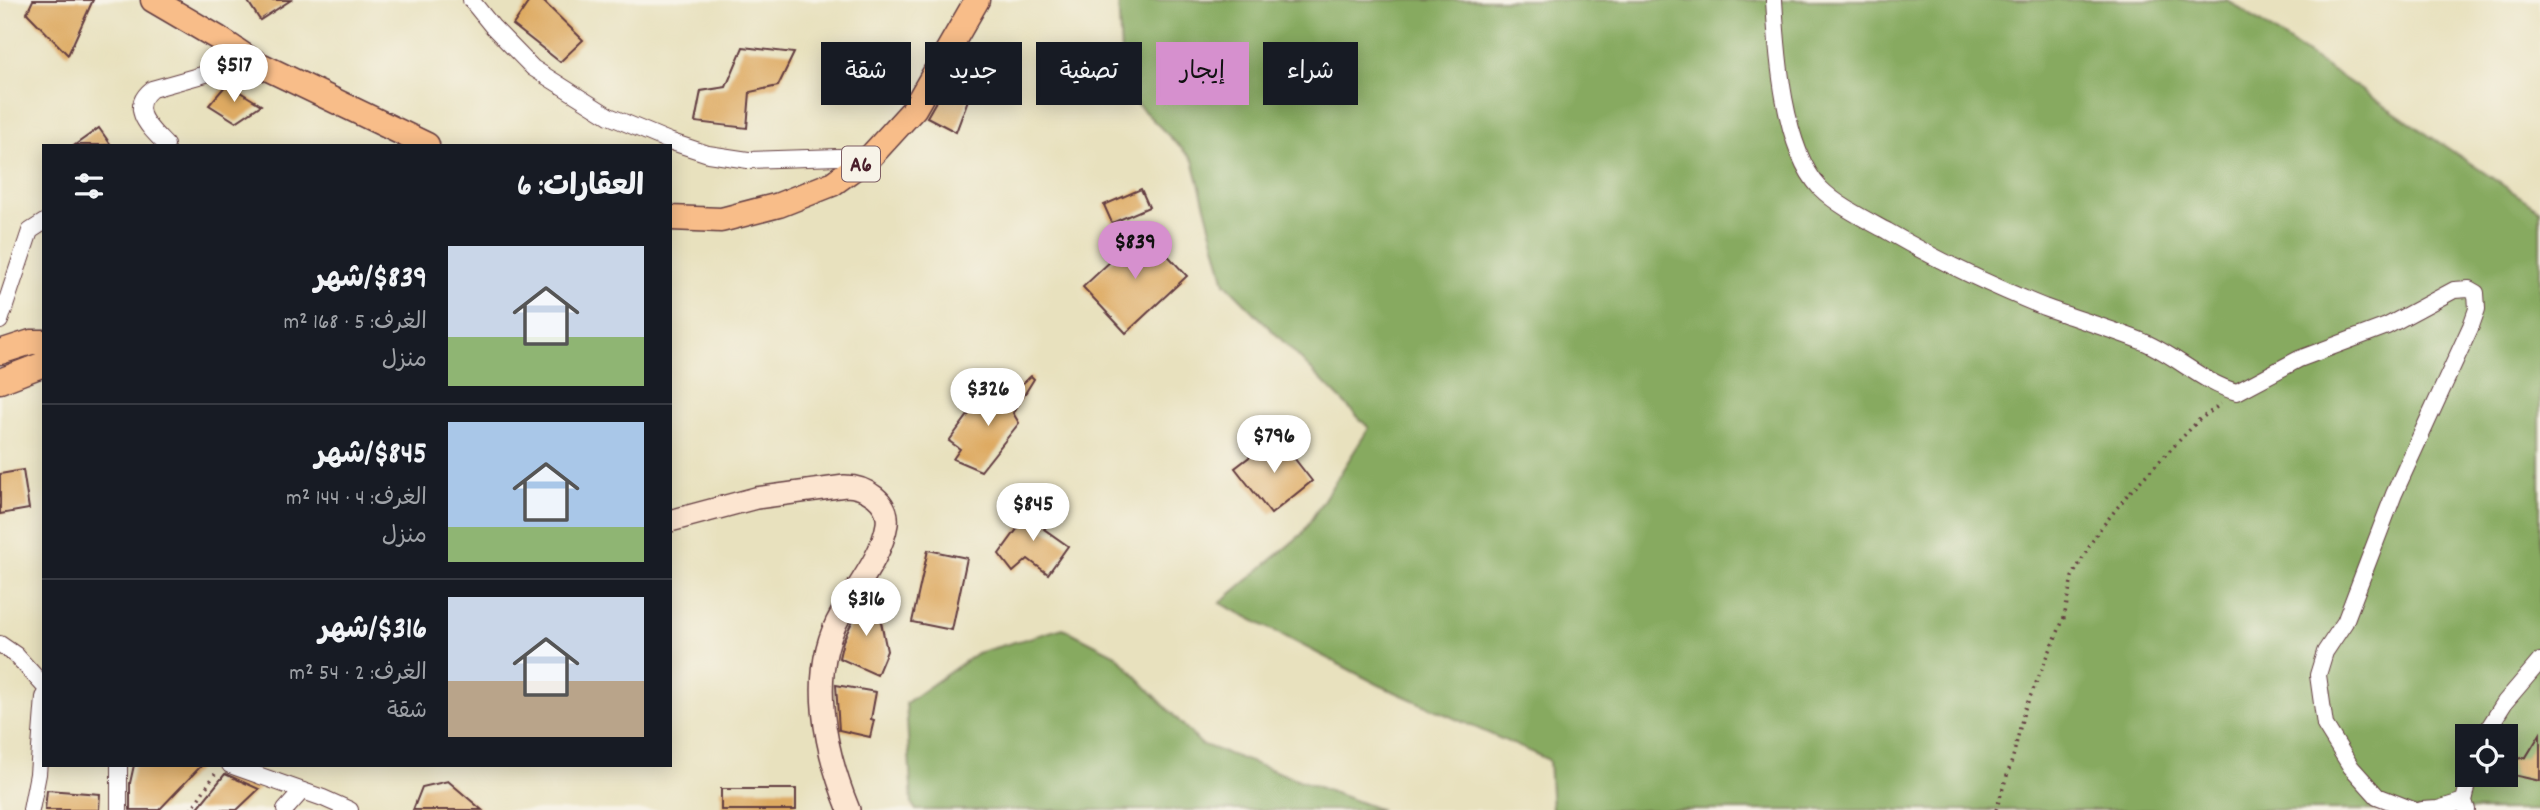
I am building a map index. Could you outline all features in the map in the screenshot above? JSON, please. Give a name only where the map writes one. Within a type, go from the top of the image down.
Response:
[{"type":"highway","points":[[153,0],[252,61],[425,144]]},
{"type":"highway","name":"A6","points":[[672,218],[721,220],[805,196],[832,184],[871,156],[914,108],[977,0]]},
{"type":"highway","points":[[0,352],[31,342],[42,342]]},
{"type":"highway","points":[[0,381],[42,365]]},
{"type":"main road","points":[[672,520],[756,498],[845,486],[857,486],[866,490],[885,508],[887,522],[880,544],[837,620],[827,647],[822,677],[830,749],[849,810]]},
{"type":"street","points":[[471,0],[533,68],[609,117],[669,141],[708,154],[748,160],[871,156]]},
{"type":"street","points":[[1774,0],[1781,73],[1792,134],[1820,188],[1851,211],[1961,271],[2043,306],[2146,343],[2184,363],[2219,388],[2237,392],[2299,359],[2387,326],[2454,290],[2469,289],[2476,293],[2477,309],[2471,326],[2394,494],[2345,622],[2325,652],[2318,675],[2325,724],[2351,767],[2376,796],[2413,810]]},
{"type":"street","points":[[165,144],[144,121],[141,102],[144,96],[152,89],[252,61]]},
{"type":"street","points":[[0,321],[30,231],[41,223]]},
{"type":"street","points":[[0,644],[24,662],[42,684]]},
{"type":"street","points":[[2491,724],[2505,702],[2540,661]]},
{"type":"street","points":[[32,810],[42,723]]},
{"type":"street","points":[[119,767],[119,810]]},
{"type":"street","points":[[236,767],[350,810]]},
{"type":"street","points":[[2422,810],[2465,806],[2468,787]]},
{"type":"street","points":[[285,810],[302,791]]},
{"type":"path","points":[[1996,810],[2024,711],[2064,618],[2072,577],[2097,533],[2129,493],[2199,420],[2237,392]]},
{"type":"path","points":[[191,810],[221,767]]},
{"type":"green space","points":[[1118,0],[2227,0],[2540,210],[2540,810],[1552,810],[1549,760],[1379,685],[1220,603],[1302,534],[1369,428],[1225,283],[1193,160],[1138,105],[1142,105],[1142,42],[1120,42]]},
{"type":"green space","points":[[1063,628],[1116,655],[1201,744],[1381,810],[916,810],[912,804],[906,703],[977,653]]},
{"type":"building","points":[[33,0],[93,0],[68,55],[27,13]]},
{"type":"building","points":[[247,0],[291,0],[260,20]]},
{"type":"building","points":[[530,0],[542,0],[583,40],[560,62],[513,25]]},
{"type":"building","points":[[743,47],[794,53],[778,86],[750,92],[747,128],[695,122],[701,91],[726,87]]},
{"type":"building","points":[[227,84],[261,105],[236,122],[209,105]]},
{"type":"building","points":[[934,105],[966,105],[956,132],[927,117]]},
{"type":"building","points":[[99,128],[110,144],[76,144]]},
{"type":"building","points":[[1141,189],[1149,207],[1112,223],[1104,205]]},
{"type":"building","points":[[1144,230],[1187,276],[1126,333],[1083,287]]},
{"type":"building","points":[[1031,376],[1034,379],[1013,413],[1019,423],[981,471],[953,459],[960,449],[949,441],[985,392],[1004,400]]},
{"type":"building","points":[[1277,436],[1312,481],[1271,514],[1235,468]]},
{"type":"building","points":[[23,470],[29,509],[0,514],[0,474]]},
{"type":"building","points":[[1030,504],[1050,523],[1044,529],[1068,546],[1048,574],[1028,559],[1013,572],[999,554],[1020,525],[1015,520]]},
{"type":"building","points":[[928,550],[967,558],[952,630],[912,622]]},
{"type":"building","points":[[871,591],[875,593],[887,651],[877,675],[839,658],[843,641],[853,620]]},
{"type":"building","points":[[836,685],[876,692],[870,737],[839,730]]},
{"type":"building","points":[[2540,734],[2540,781],[2518,776],[2518,759],[2526,757]]},
{"type":"building","points":[[134,767],[200,767],[159,810],[130,810],[130,783]]},
{"type":"building","points":[[225,774],[259,789],[237,810],[196,810]]},
{"type":"building","points":[[448,781],[482,810],[413,810],[422,787]]},
{"type":"building","points":[[721,789],[796,789],[796,810],[721,810]]},
{"type":"building","points":[[47,790],[100,794],[99,810],[45,810]]}]
